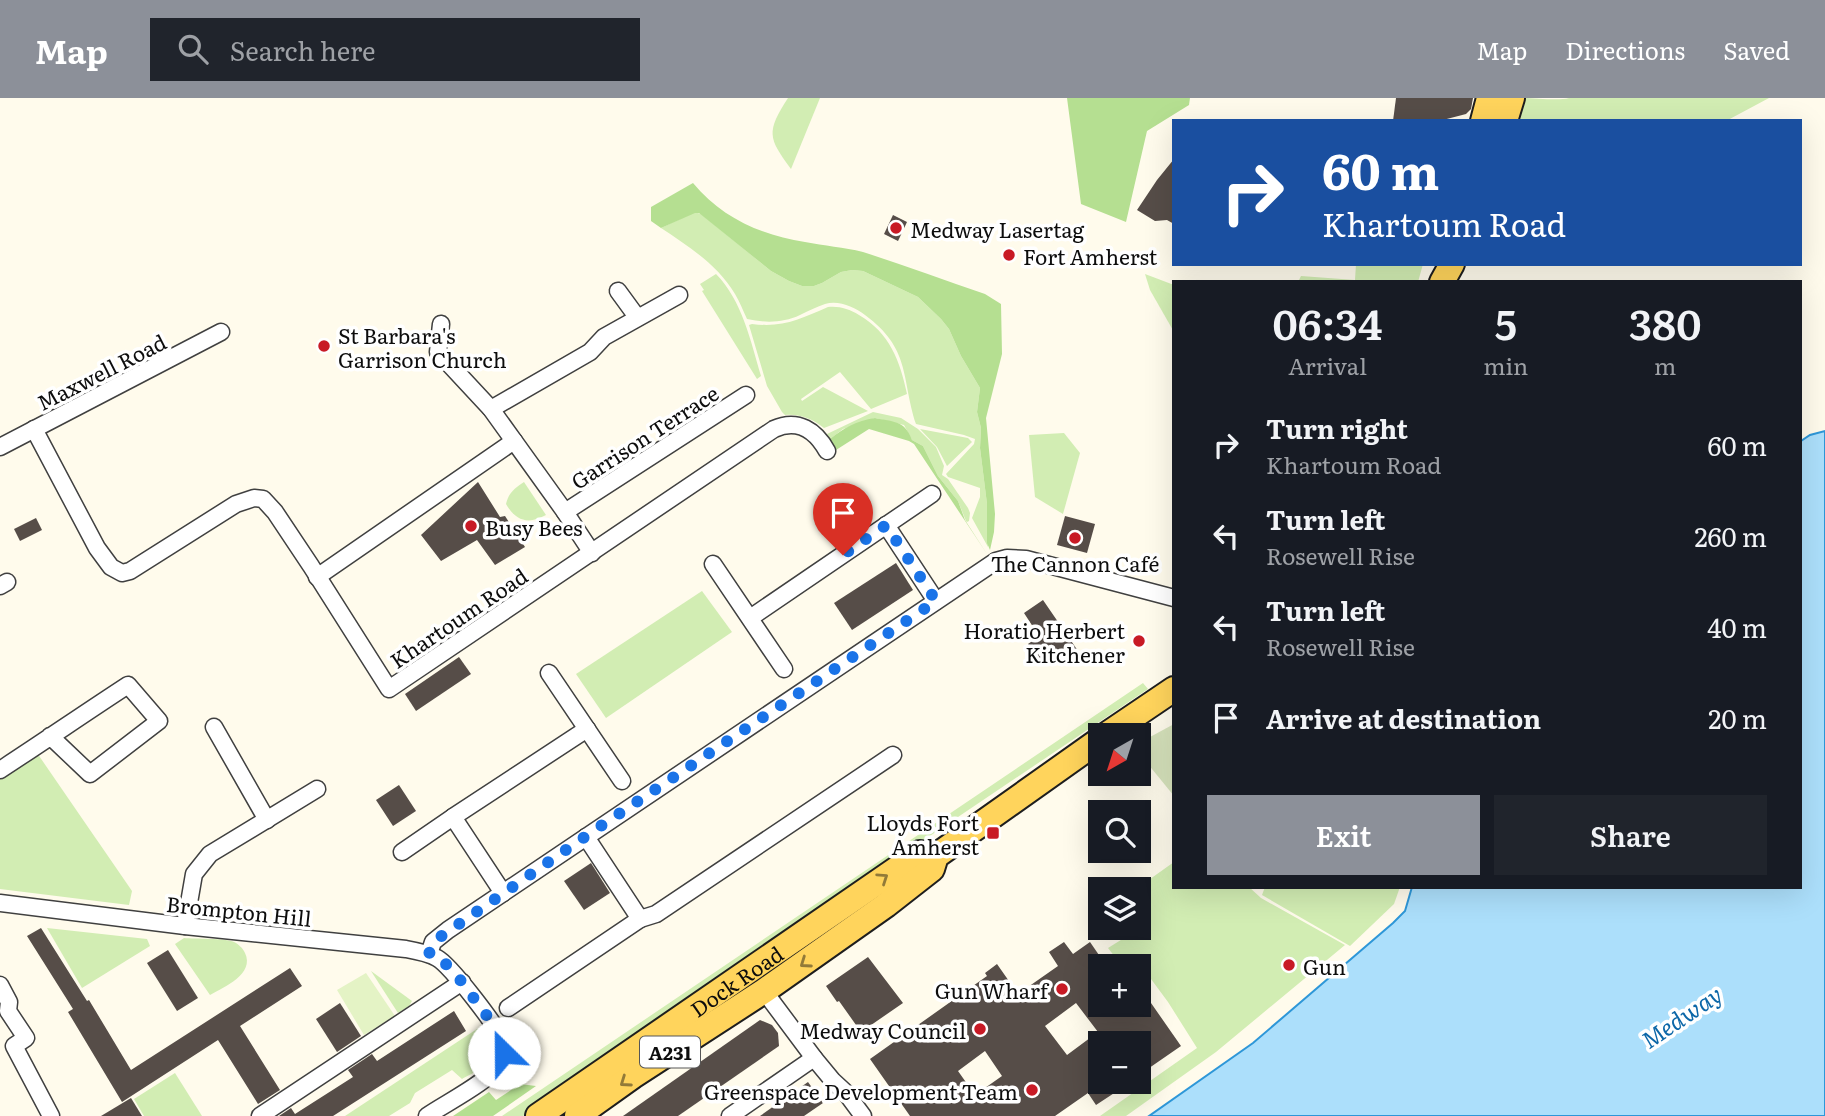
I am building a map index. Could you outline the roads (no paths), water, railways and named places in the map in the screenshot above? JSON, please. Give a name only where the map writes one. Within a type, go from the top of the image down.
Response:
[{"type":"main road","points":[[1484,119],[1489,98]]},
{"type":"main road","points":[[1506,119],[1512,98]]},
{"type":"main road","points":[[1124,723],[1172,691]]},
{"type":"main road","name":"Dock Road","points":[[577,1116],[846,934],[932,869],[936,856],[1088,747]]},
{"type":"main road","name":"Dock Road","points":[[538,1116],[920,853],[936,856]]},
{"type":"main road","points":[[832,913],[846,934]]},
{"type":"main road","points":[[750,969],[764,991]]},
{"type":"street","points":[[618,291],[637,317]]},
{"type":"street","points":[[491,409],[590,352],[604,337],[679,295]]},
{"type":"street","points":[[440,324],[438,352],[491,409],[592,553]]},
{"type":"street","name":"Maxwell Road","points":[[0,447],[221,332]]},
{"type":"street","name":"Garrison Terrace","points":[[565,512],[746,395]]},
{"type":"street","name":"Khartoum Road","points":[[34,429],[97,548],[111,567],[119,572],[130,571],[236,505],[254,498],[263,499],[275,512],[389,689],[778,427],[791,425],[810,430],[820,439],[827,451]]},
{"type":"street","points":[[317,577],[514,440]]},
{"type":"street","points":[[750,618],[932,494]]},
{"type":"street","points":[[886,525],[936,601]]},
{"type":"street","points":[[429,954],[435,940],[992,563],[1007,558],[1026,559],[1172,597]]},
{"type":"street","points":[[713,564],[784,669]]},
{"type":"street","points":[[549,673],[622,781]]},
{"type":"street","points":[[0,770],[50,736],[128,685],[159,721],[90,774],[50,736]]},
{"type":"street","points":[[214,727],[267,820]]},
{"type":"street","points":[[402,852],[587,729]]},
{"type":"street","points":[[508,1008],[640,919],[656,914],[893,755]]},
{"type":"street","points":[[185,926],[194,874],[210,854],[317,789]]},
{"type":"street","points":[[453,817],[503,893]]},
{"type":"street","points":[[586,836],[640,919]]},
{"type":"street","name":"Brompton Hill","points":[[0,903],[185,926],[373,945],[429,954],[445,963],[462,982],[496,1028],[504,1043],[504,1053],[499,1066],[489,1077],[426,1116]]},
{"type":"street","points":[[260,1116],[462,982]]},
{"type":"street","points":[[0,985],[9,1002],[8,1011],[26,1038],[14,1046],[51,1116]]},
{"type":"street","points":[[764,991],[814,1058],[844,1090],[863,1116]]},
{"type":"street","points":[[730,1116],[814,1058]]},
{"type":"water","name":"Medway","points":[[1825,431],[1825,1116],[1149,1116],[1253,1043],[1393,923],[1405,911],[1411,889],[1802,889],[1802,440]]},
{"type":"place","name":"Medway Lasertag","points":[[896,228]]},
{"type":"place","name":"Fort Amherst","points":[[1009,255]]},
{"type":"place","name":"St Barbara's Garrison Church","points":[[324,346]]},
{"type":"place","name":"Busy Bees","points":[[471,526]]},
{"type":"place","name":"The Cannon Café","points":[[1075,538]]},
{"type":"place","name":"Horatio Herbert Kitchener","points":[[1139,641]]},
{"type":"place","name":"Lloyds Fort Amherst","points":[[993,833]]},
{"type":"place","name":"Gun","points":[[1289,965]]},
{"type":"place","name":"Gun Wharf","points":[[1062,989]]},
{"type":"place","name":"Medway Council","points":[[980,1029]]},
{"type":"place","name":"Greenspace Development Team","points":[[1032,1090]]}]
